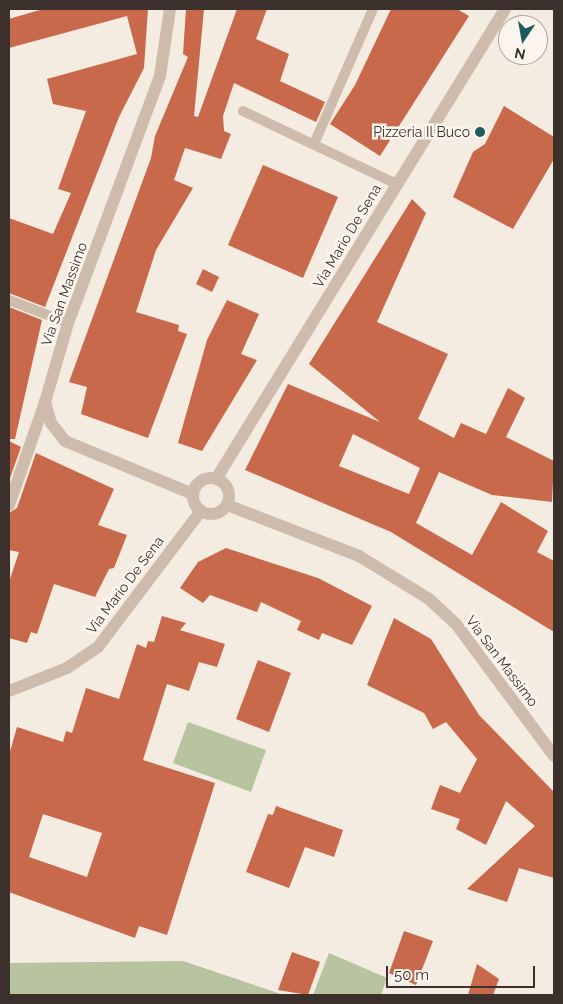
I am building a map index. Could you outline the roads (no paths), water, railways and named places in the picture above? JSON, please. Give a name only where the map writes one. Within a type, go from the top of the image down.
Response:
[{"type":"street","points":[[166,9],[169,22]]},
{"type":"street","name":"Via San Massimo","points":[[9,504],[45,402],[68,323],[160,76],[170,9]]},
{"type":"street","name":"Via Mario De Sena","points":[[216,479],[505,9]]},
{"type":"street","points":[[45,402],[51,424],[65,441],[193,494],[201,511],[218,513],[227,505],[226,486],[216,479],[201,481],[193,494]]},
{"type":"street","name":"Via San Massimo","points":[[227,505],[359,556],[429,599],[456,624],[554,756]]},
{"type":"street","name":"Via Mario De Sena","points":[[9,691],[68,668],[98,647],[201,511]]},
{"type":"lane","points":[[314,144],[372,9]]},
{"type":"lane","points":[[242,111],[397,184]]},
{"type":"lane","points":[[9,300],[68,323]]},
{"type":"place","name":"Pizzeria Il Buco","points":[[480,132]]}]
